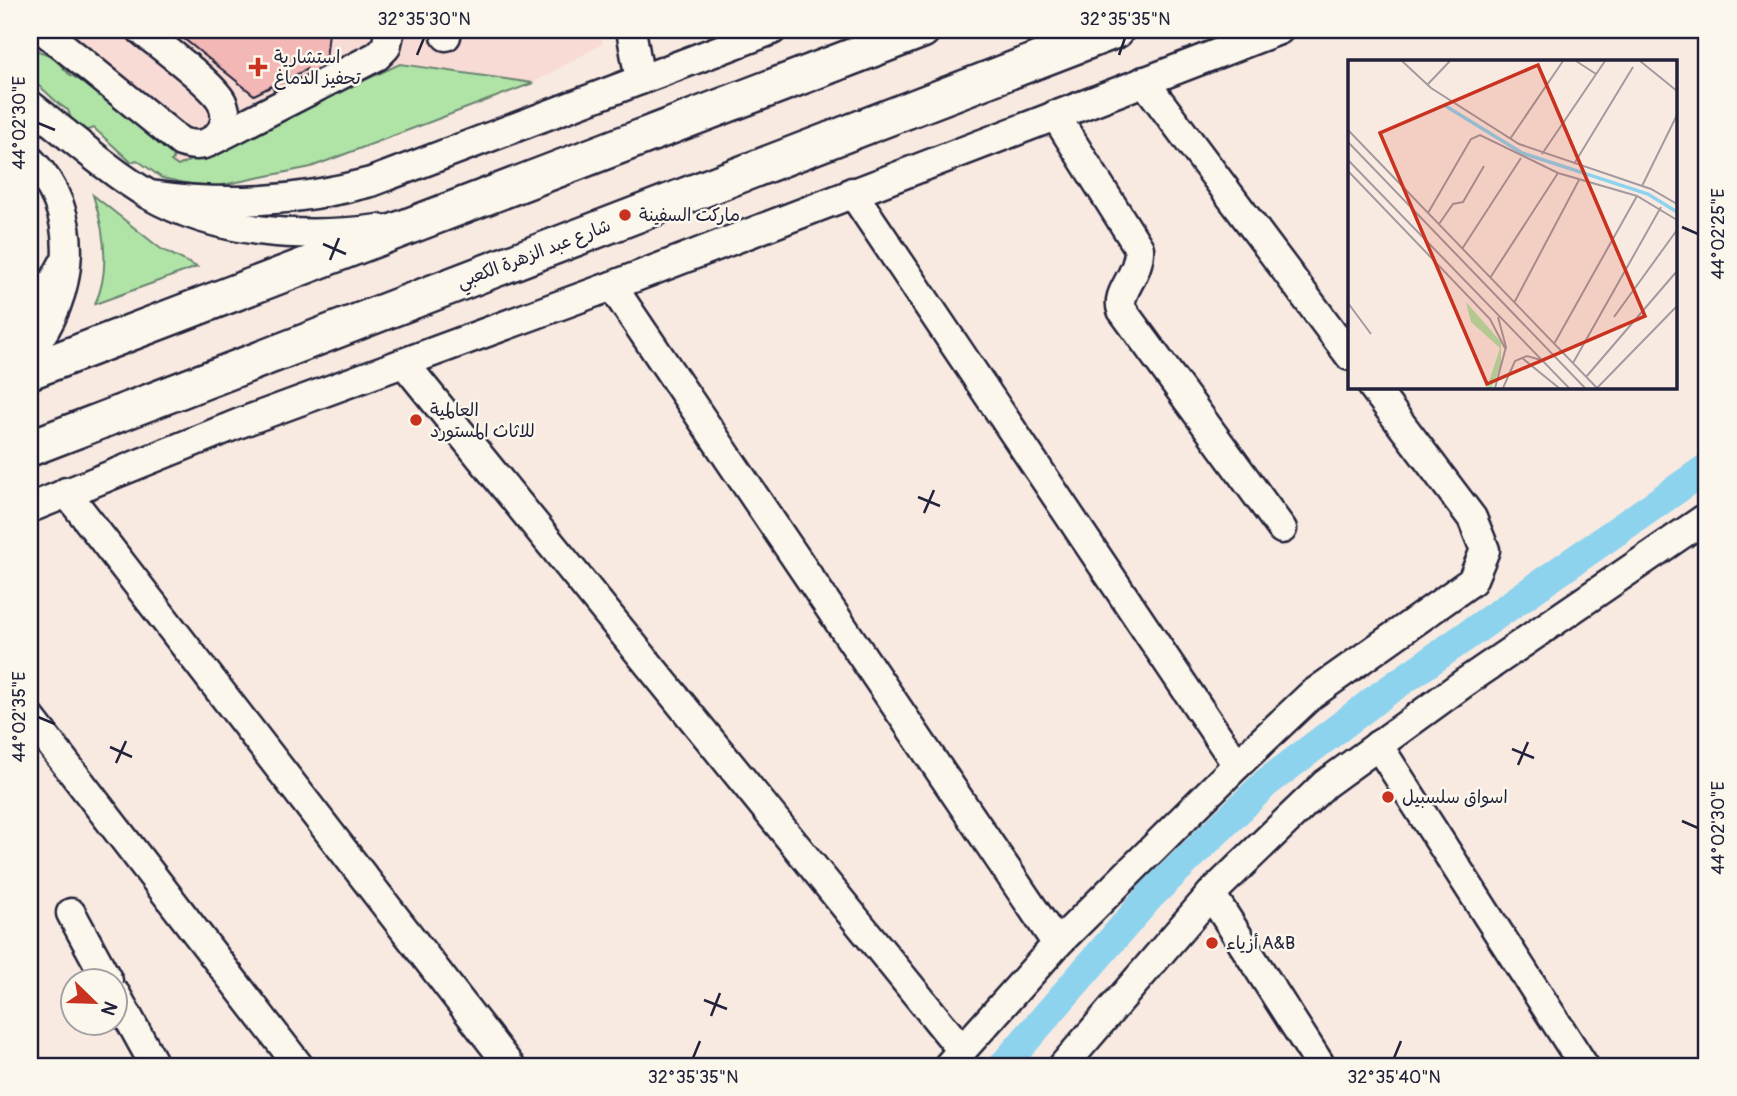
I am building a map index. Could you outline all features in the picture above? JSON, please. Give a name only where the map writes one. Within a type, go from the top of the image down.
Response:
[{"type":"main road","points":[[30,371],[922,30]]},
{"type":"main road","name":"شارع عبد الزهرة الكعبي","points":[[30,448],[1116,30]]},
{"type":"street","points":[[44,30],[181,142],[196,146],[215,139],[377,56],[386,47],[390,30]]},
{"type":"street","points":[[141,30],[219,97],[226,119],[215,139]]},
{"type":"street","points":[[631,30],[640,80]]},
{"type":"street","points":[[150,195],[189,201],[253,203],[333,192],[371,182],[772,30]]},
{"type":"street","points":[[30,508],[240,423],[612,286],[1279,30]]},
{"type":"street","points":[[1144,81],[1348,353]]},
{"type":"street","points":[[30,104],[150,195],[211,220],[283,233],[319,234],[412,224]]},
{"type":"street","points":[[1055,115],[1139,248],[1140,264],[1121,294],[1119,302],[1122,310],[1282,529]]},
{"type":"street","points":[[30,160],[48,183],[57,201],[68,247],[67,271],[58,305],[45,332],[30,351]]},
{"type":"street","points":[[852,192],[1237,765]]},
{"type":"street","points":[[30,307],[54,281],[68,247]]},
{"type":"street","points":[[612,286],[1057,944]]},
{"type":"street","points":[[404,363],[955,1058],[1057,944],[1311,695],[1472,581],[1485,550],[1472,518],[1374,388]]},
{"type":"street","points":[[66,492],[510,1066]]},
{"type":"street","points":[[1068,1064],[1211,894],[1325,784],[1707,517]]},
{"type":"street","points":[[30,717],[299,1066]]},
{"type":"street","points":[[1378,745],[1584,1066]]},
{"type":"street","points":[[1211,894],[1321,1066]]},
{"type":"street","points":[[71,913],[100,967]]},
{"type":"street","points":[[130,1020],[155,1066]]},
{"type":"shaded area","points":[[30,30],[603,30],[602,44],[533,83],[400,64],[178,167],[30,49]]},
{"type":"green space","points":[[30,38],[38,51],[52,56],[69,74],[110,97],[113,106],[123,109],[171,149],[174,159],[171,161],[178,166],[400,64],[533,83],[311,167],[208,188],[162,178],[137,160],[131,162],[94,128],[80,132],[72,122],[68,110],[30,81]]},
{"type":"green space","points":[[93,195],[161,249],[197,267],[95,304],[103,277],[104,249]]},
{"type":"building","points":[[173,30],[336,30],[329,32],[326,60],[322,69],[310,74],[307,69],[284,81],[286,86],[274,91],[272,86],[254,95]]},
{"type":"waterway","points":[[1003,1066],[1150,896],[1266,783],[1383,694],[1707,468]]},
{"type":"place","name":"استشارية تحفيز الدماغ","points":[[258,67]]},
{"type":"place","name":"ماركت السفينة","points":[[625,215]]},
{"type":"place","name":"العالمية للاثاث المستورد","points":[[416,420]]},
{"type":"place","name":"اسواق سلسبيل","points":[[1388,797]]},
{"type":"place","name":"أزياء A&B","points":[[1212,943]]}]
